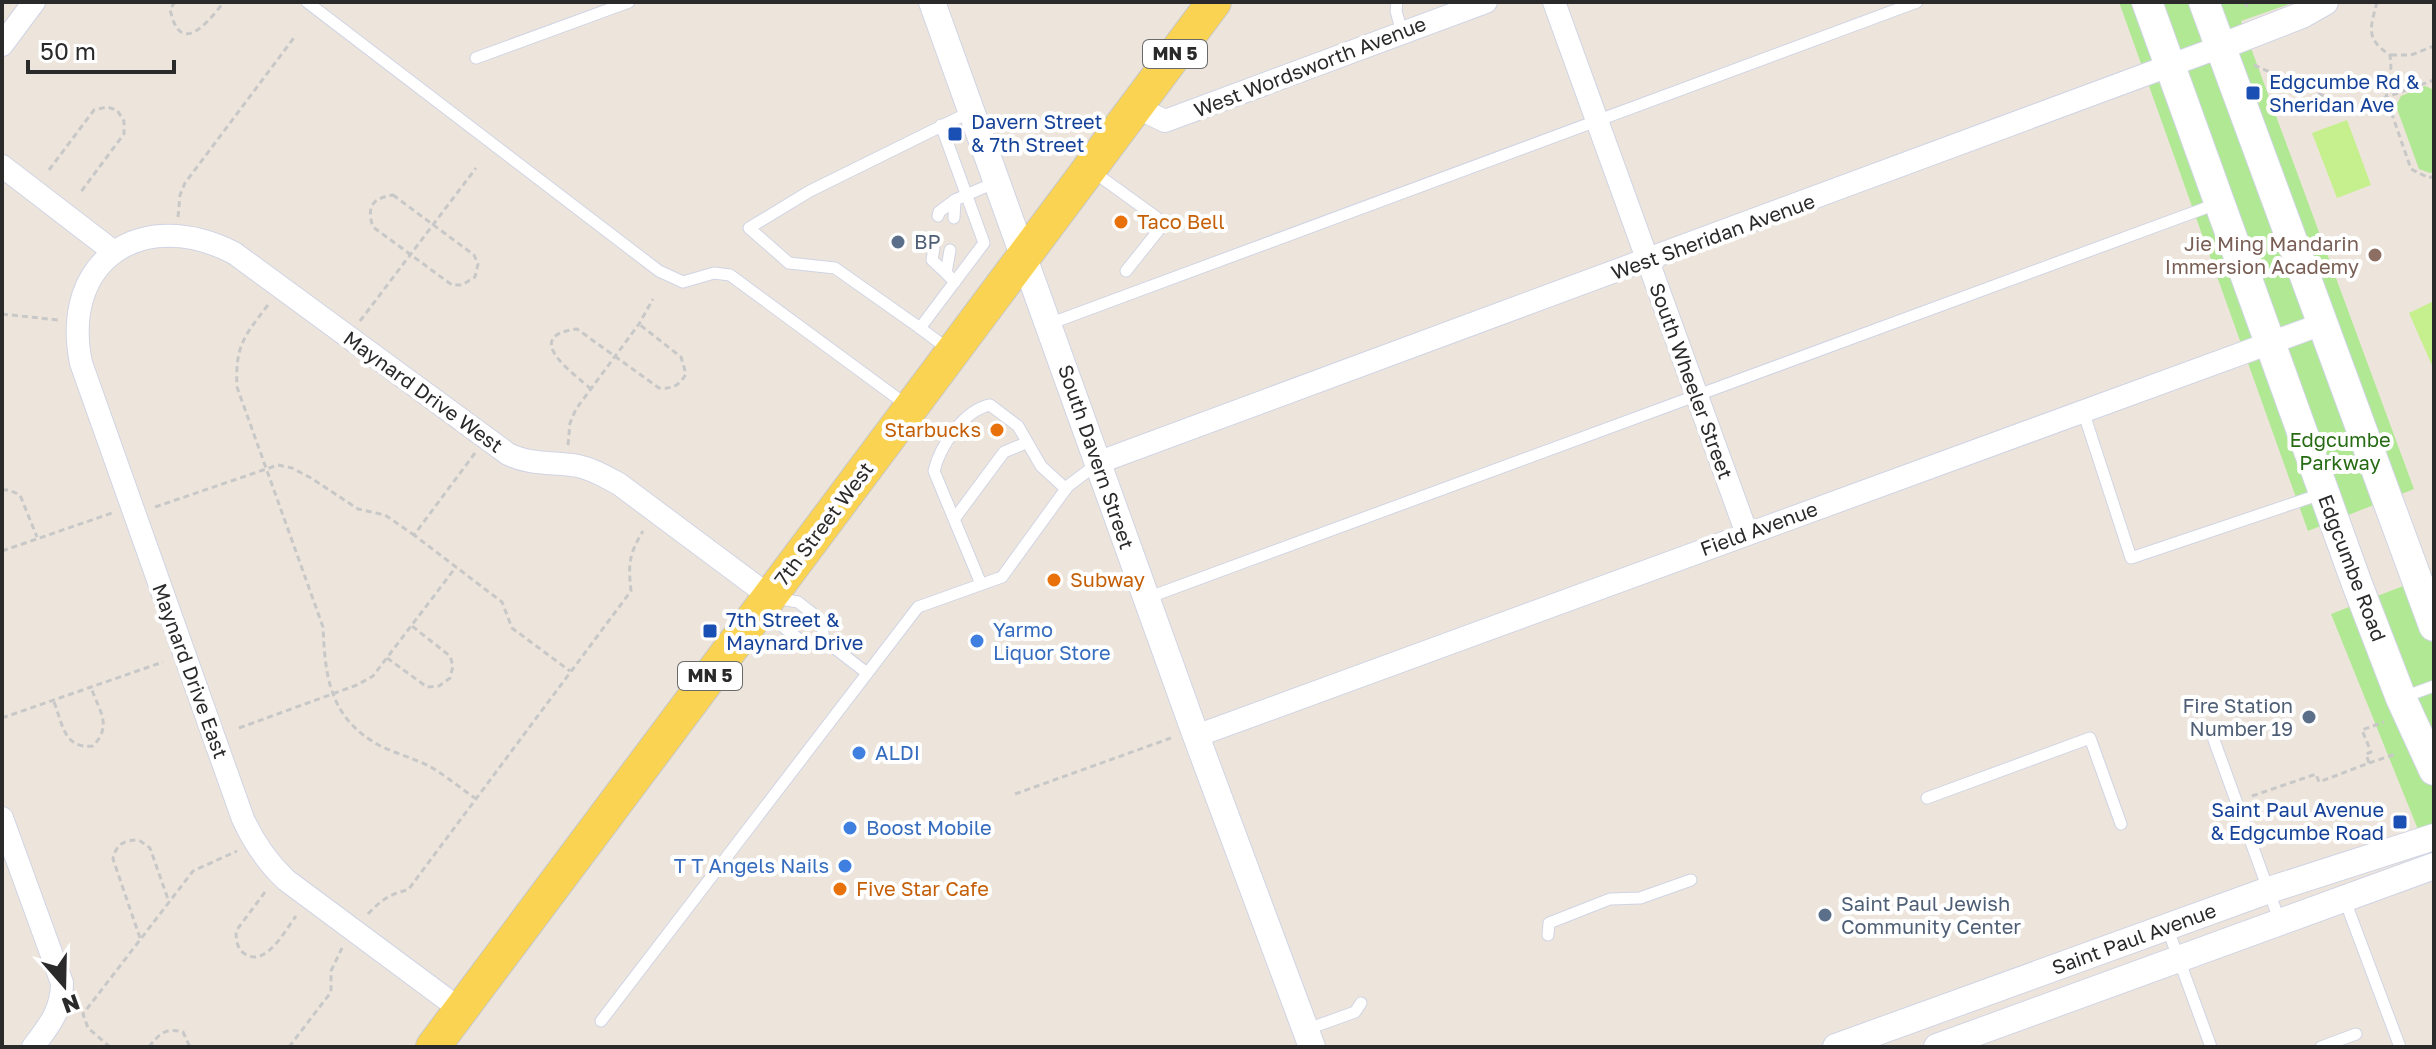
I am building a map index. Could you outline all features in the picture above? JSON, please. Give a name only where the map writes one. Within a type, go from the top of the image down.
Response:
[{"type":"main road","name":"7th Street West","points":[[433,1047],[1214,2]]},
{"type":"main road","name":"Edgcumbe Road","points":[[2147,2],[2324,494],[2393,710],[2434,770]]},
{"type":"main road","points":[[2204,2],[2434,626]]},
{"type":"street","points":[[2,45],[34,2]]},
{"type":"street","name":"South Davern Street","points":[[932,2],[1146,598],[1184,737],[1309,1038]]},
{"type":"street","name":"West Wordsworth Avenue","points":[[1136,107],[1165,121],[1486,2]]},
{"type":"street","name":"South Wheeler Street","points":[[1554,2],[1747,534]]},
{"type":"street","name":"West Sheridan Avenue","points":[[1097,463],[2220,47],[2302,15],[2325,2]]},
{"type":"street","points":[[2,166],[114,252]]},
{"type":"street","name":"Maynard Drive West","points":[[114,252],[153,236],[179,235],[216,244],[234,253],[514,457],[594,471],[619,484],[769,596]]},
{"type":"street","name":"Maynard Drive East","points":[[114,252],[88,283],[81,303],[76,322],[81,363],[243,819],[254,843],[286,880],[461,1010]]},
{"type":"street","name":"Field Avenue","points":[[1184,737],[2322,324]]},
{"type":"street","points":[[2,818],[62,983],[62,999],[55,1017],[33,1047]]},
{"type":"street","name":"Saint Paul Avenue","points":[[1836,1047],[2269,890],[2434,837]]},
{"type":"street","name":"Saint Paul Avenue","points":[[1951,1045],[2434,866]]},
{"type":"lane","points":[[307,2],[659,271],[683,282],[714,273],[730,275],[912,408]]},
{"type":"lane","points":[[476,58],[629,2]]},
{"type":"lane","points":[[1397,2],[1396,11],[1402,32]]},
{"type":"lane","points":[[1049,324],[1917,2]]},
{"type":"lane","points":[[953,352],[835,268],[789,263],[749,228],[810,191],[971,112]]},
{"type":"lane","points":[[920,328],[950,277],[984,243],[960,197],[941,125]]},
{"type":"lane","points":[[1089,169],[1156,217],[1160,224],[1158,231],[1126,271]]},
{"type":"lane","points":[[938,216],[960,197],[996,182]]},
{"type":"lane","points":[[954,218],[960,197]]},
{"type":"lane","points":[[1146,598],[2220,203]]},
{"type":"lane","points":[[934,248],[932,260],[950,277]]},
{"type":"lane","points":[[950,250],[950,277]]},
{"type":"lane","points":[[981,584],[934,471],[938,456],[969,414],[979,407],[990,405],[1018,426],[1041,466],[1066,489]]},
{"type":"lane","points":[[2083,411],[2131,558],[2324,494]]},
{"type":"lane","points":[[955,518],[1004,452],[1026,443]]},
{"type":"lane","points":[[601,1021],[918,607],[1002,577],[1066,489],[1097,463]]},
{"type":"lane","points":[[769,596],[782,626],[804,643],[824,640]]},
{"type":"lane","points":[[769,596],[798,602],[821,620],[824,640],[867,673]]},
{"type":"lane","points":[[2393,710],[2434,686]]},
{"type":"lane","points":[[1927,798],[2090,738],[2121,824]]},
{"type":"lane","points":[[2214,740],[2280,922]]},
{"type":"lane","points":[[1548,935],[1549,923],[1610,899],[1640,898],[1691,880]]},
{"type":"lane","points":[[2344,898],[2400,1047]]},
{"type":"lane","points":[[2167,927],[2211,1047]]},
{"type":"lane","points":[[1309,1038],[1355,1012],[1361,1003]]},
{"type":"lane","points":[[2321,1047],[2356,1034]]},
{"type":"path","points":[[175,2],[170,9],[173,24],[181,32],[192,33],[201,30],[224,2]]},
{"type":"path","points":[[2377,2],[2371,17],[2371,35],[2379,48],[2390,55],[2411,55],[2434,46]]},
{"type":"path","points":[[179,235],[178,209],[185,183],[296,35]]},
{"type":"path","points":[[2390,55],[2386,97],[2411,169],[2429,178],[2434,176]]},
{"type":"path","points":[[2254,65],[2354,109],[2434,80]]},
{"type":"path","points":[[49,170],[94,110],[107,107],[117,110],[124,121],[124,134],[80,193]]},
{"type":"path","points":[[365,317],[476,168]]},
{"type":"path","points":[[393,195],[434,224],[474,255],[478,264],[475,277],[462,285],[452,285],[373,227],[371,206],[380,197],[393,195]]},
{"type":"path","points":[[566,465],[570,423],[576,409],[639,324],[653,299]]},
{"type":"path","points":[[268,305],[244,336],[236,363],[237,387],[323,627],[331,695],[349,723],[373,742],[430,767],[476,799]]},
{"type":"path","points":[[2,314],[54,319]]},
{"type":"path","points":[[591,389],[554,357],[551,346],[554,338],[564,331],[577,329],[659,388],[669,389],[681,383],[686,374],[681,357],[639,324]]},
{"type":"path","points":[[414,535],[473,457],[483,436]]},
{"type":"path","points":[[159,507],[278,465],[292,468],[358,509],[385,515],[414,535],[502,602],[512,628],[571,672]]},
{"type":"path","points":[[2,490],[20,495],[37,538]]},
{"type":"path","points":[[2,551],[109,513]]},
{"type":"path","points":[[370,911],[389,896],[408,890],[631,591],[628,568],[631,550],[643,531]]},
{"type":"path","points":[[239,728],[357,685],[373,676],[456,567]]},
{"type":"path","points":[[387,658],[427,687],[439,686],[450,678],[453,666],[450,656],[412,626]]},
{"type":"path","points":[[2,718],[163,662]]},
{"type":"path","points":[[53,700],[69,740],[80,747],[93,746],[103,736],[105,726],[91,687]]},
{"type":"path","points":[[2369,763],[2366,754],[2371,752],[2362,730],[2393,710]]},
{"type":"path","points":[[1015,794],[1184,737]]},
{"type":"path","points":[[2236,802],[2316,774],[2319,782],[2396,754]]},
{"type":"path","points":[[141,939],[113,859],[115,848],[126,840],[139,840],[150,848],[169,902]]},
{"type":"path","points":[[110,1047],[88,1028],[83,1014],[193,871],[234,852]]},
{"type":"path","points":[[265,892],[236,931],[236,944],[245,954],[257,957],[267,953],[296,916]]},
{"type":"path","points":[[289,1047],[331,992],[331,971],[341,951]]},
{"type":"path","points":[[149,1047],[159,1033],[172,1029],[183,1032],[190,1047]]},
{"type":"green space","name":"Edgcumbe Parkway","points":[[2119,2],[2295,2],[2241,21],[2414,489],[2308,531]]},
{"type":"green space","points":[[2425,86],[2434,90],[2434,172],[2430,173],[2419,169],[2396,106],[2401,96]]},
{"type":"green space","points":[[2347,120],[2371,185],[2337,198],[2312,133]]},
{"type":"green space","points":[[2434,301],[2434,370],[2409,313]]},
{"type":"green space","points":[[2434,574],[2434,869],[2331,614]]},
{"type":"place","name":"Edgcumbe Rd & Sheridan Ave","points":[[2253,93]]},
{"type":"place","name":"Davern Street & 7th Street","points":[[955,134]]},
{"type":"place","name":"Taco Bell","points":[[1121,222]]},
{"type":"place","name":"BP","points":[[898,242]]},
{"type":"place","name":"Jie Ming Mandarin Immersion Academy","points":[[2375,255]]},
{"type":"place","name":"Starbucks","points":[[997,430]]},
{"type":"place","name":"Subway","points":[[1054,580]]},
{"type":"place","name":"7th Street & Maynard Drive","points":[[710,631]]},
{"type":"place","name":"Yarmo Liquor Store","points":[[977,641]]},
{"type":"place","name":"Fire Station Number 19","points":[[2309,717]]},
{"type":"place","name":"ALDI","points":[[859,753]]},
{"type":"place","name":"Saint Paul Avenue & Edgcumbe Road","points":[[2400,822]]},
{"type":"place","name":"Boost Mobile","points":[[850,828]]},
{"type":"place","name":"T T Angels Nails","points":[[845,866]]},
{"type":"place","name":"Five Star Cafe","points":[[840,889]]},
{"type":"place","name":"Saint Paul Jewish Community Center","points":[[1825,915]]}]
